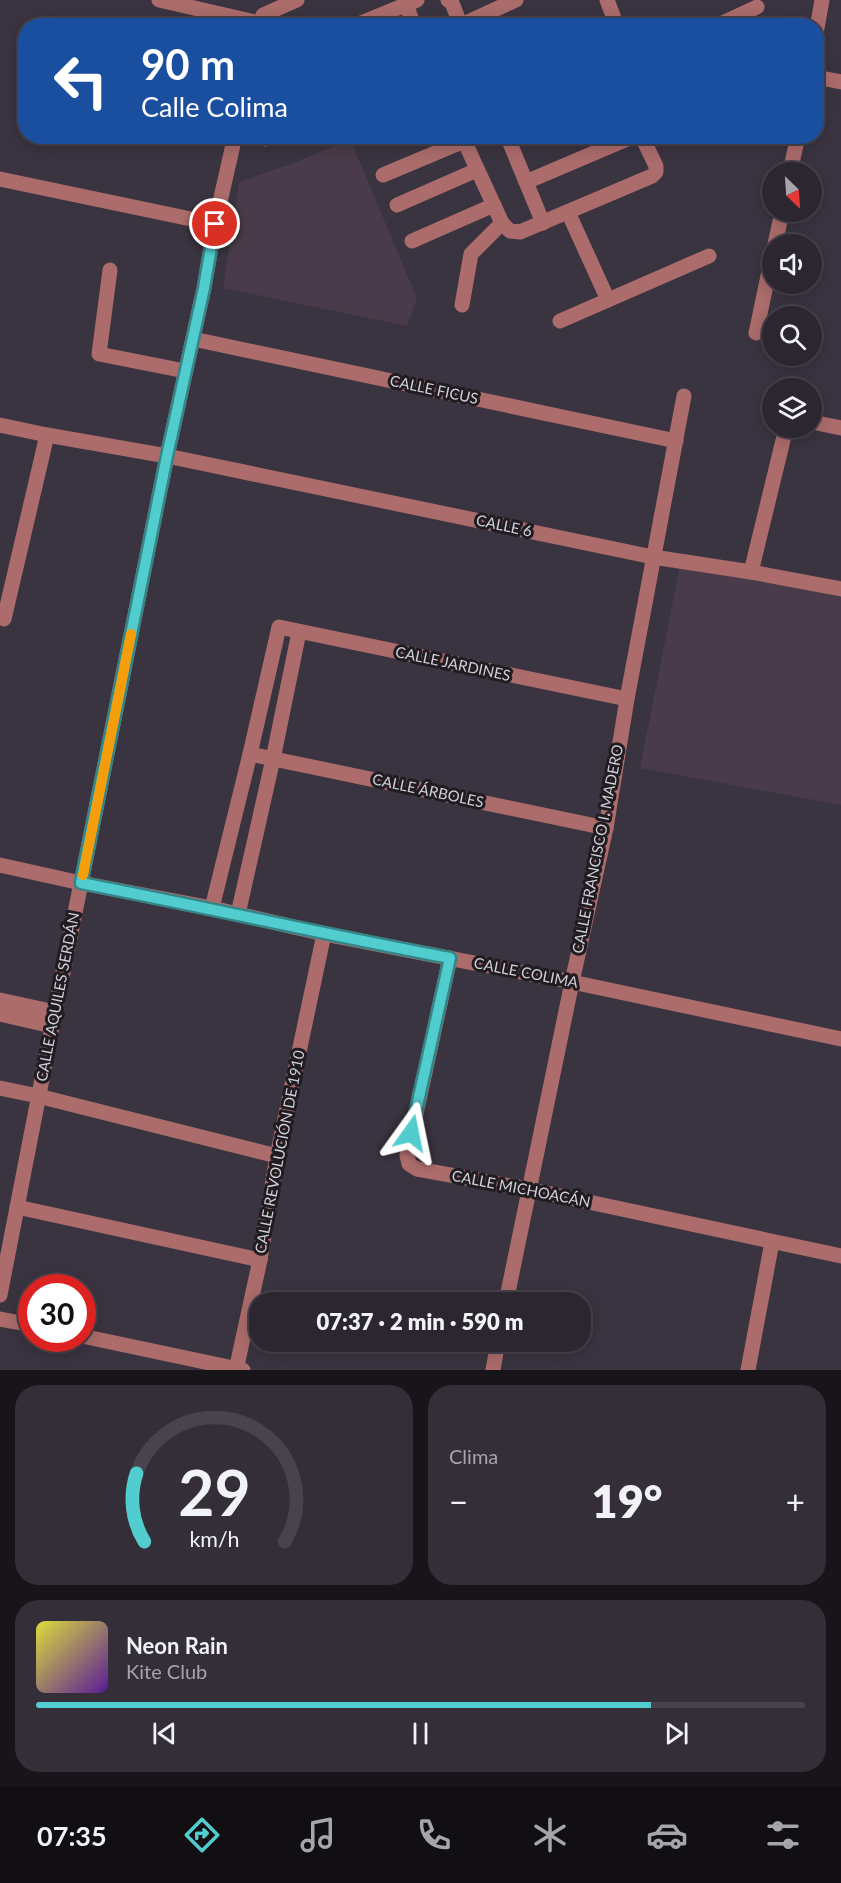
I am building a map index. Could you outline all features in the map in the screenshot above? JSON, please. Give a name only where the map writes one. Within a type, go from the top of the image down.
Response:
[{"type":"street","points":[[159,0],[263,16],[297,0]]},
{"type":"street","points":[[448,0],[452,3],[458,18]]},
{"type":"street","points":[[476,18],[516,0]]},
{"type":"street","points":[[607,0],[614,18]]},
{"type":"street","points":[[819,18],[822,0]]},
{"type":"street","points":[[371,18],[400,4],[408,18]]},
{"type":"street","points":[[733,18],[757,7]]},
{"type":"street","points":[[824,79],[841,82]]},
{"type":"street","name":"CALLE AQUILES SERDÁN","points":[[0,1295],[167,456],[233,144]]},
{"type":"street","points":[[384,175],[452,144]]},
{"type":"street","points":[[465,144],[502,224],[510,231],[520,232],[652,176],[656,172],[656,166],[645,144]]},
{"type":"street","points":[[510,144],[543,223]]},
{"type":"street","points":[[526,182],[624,144]]},
{"type":"street","points":[[792,162],[796,144]]},
{"type":"street","points":[[397,205],[477,170]]},
{"type":"street","points":[[0,179],[215,224]]},
{"type":"street","points":[[412,241],[494,205]]},
{"type":"street","points":[[568,212],[608,300]]},
{"type":"street","points":[[462,305],[471,254],[502,224]]},
{"type":"street","points":[[560,321],[709,256]]},
{"type":"street","points":[[110,270],[99,354],[185,371]]},
{"type":"street","points":[[756,333],[764,294]]},
{"type":"street","name":"CALLE FICUS","points":[[193,339],[676,441]]},
{"type":"street","name":"CALLE FRANCISCO I. MADERO","points":[[508,1292],[606,828],[627,699],[684,396]]},
{"type":"street","points":[[822,424],[841,428]]},
{"type":"street","name":"CALLE 6","points":[[0,425],[167,456],[653,557],[751,572],[841,590]]},
{"type":"street","points":[[4,619],[47,435]]},
{"type":"street","points":[[751,572],[784,438]]},
{"type":"street","name":"CALLE JARDINES","points":[[250,754],[279,627],[627,699]]},
{"type":"street","points":[[237,914],[273,759],[299,632]]},
{"type":"street","points":[[212,908],[250,754]]},
{"type":"street","name":"CALLE ÁRBOLES","points":[[250,754],[606,828]]},
{"type":"street","name":"CALLE COLIMA","points":[[0,865],[212,908],[324,934],[572,982],[841,1039]]},
{"type":"street","name":"CALLE REVOLUCIÓN DE 1910","points":[[238,1370],[260,1260],[277,1156],[324,934]]},
{"type":"street","name":"CALLE MICHOACÁN","points":[[450,958],[406,1155],[409,1164],[417,1169],[528,1189],[841,1256]]},
{"type":"street","points":[[0,1000],[54,1019]]},
{"type":"street","points":[[0,1014],[54,1019]]},
{"type":"street","points":[[0,1088],[277,1156]]},
{"type":"street","points":[[16,1207],[260,1260]]},
{"type":"street","points":[[748,1370],[772,1242]]},
{"type":"street","points":[[0,1319],[18,1322]]},
{"type":"street","points":[[96,1339],[238,1370]]},
{"type":"street","points":[[493,1370],[496,1352]]},
{"type":"shaded area","points":[[338,144],[352,144],[417,298],[407,326],[223,288],[239,182],[294,163]]},
{"type":"shaded area","points":[[680,566],[841,594],[841,805],[640,768]]},
{"type":"slow traffic","points":[[83,875],[131,634]]},
{"type":"route","points":[[215,224],[204,288],[167,456],[81,883],[450,958],[411,1133]]}]
